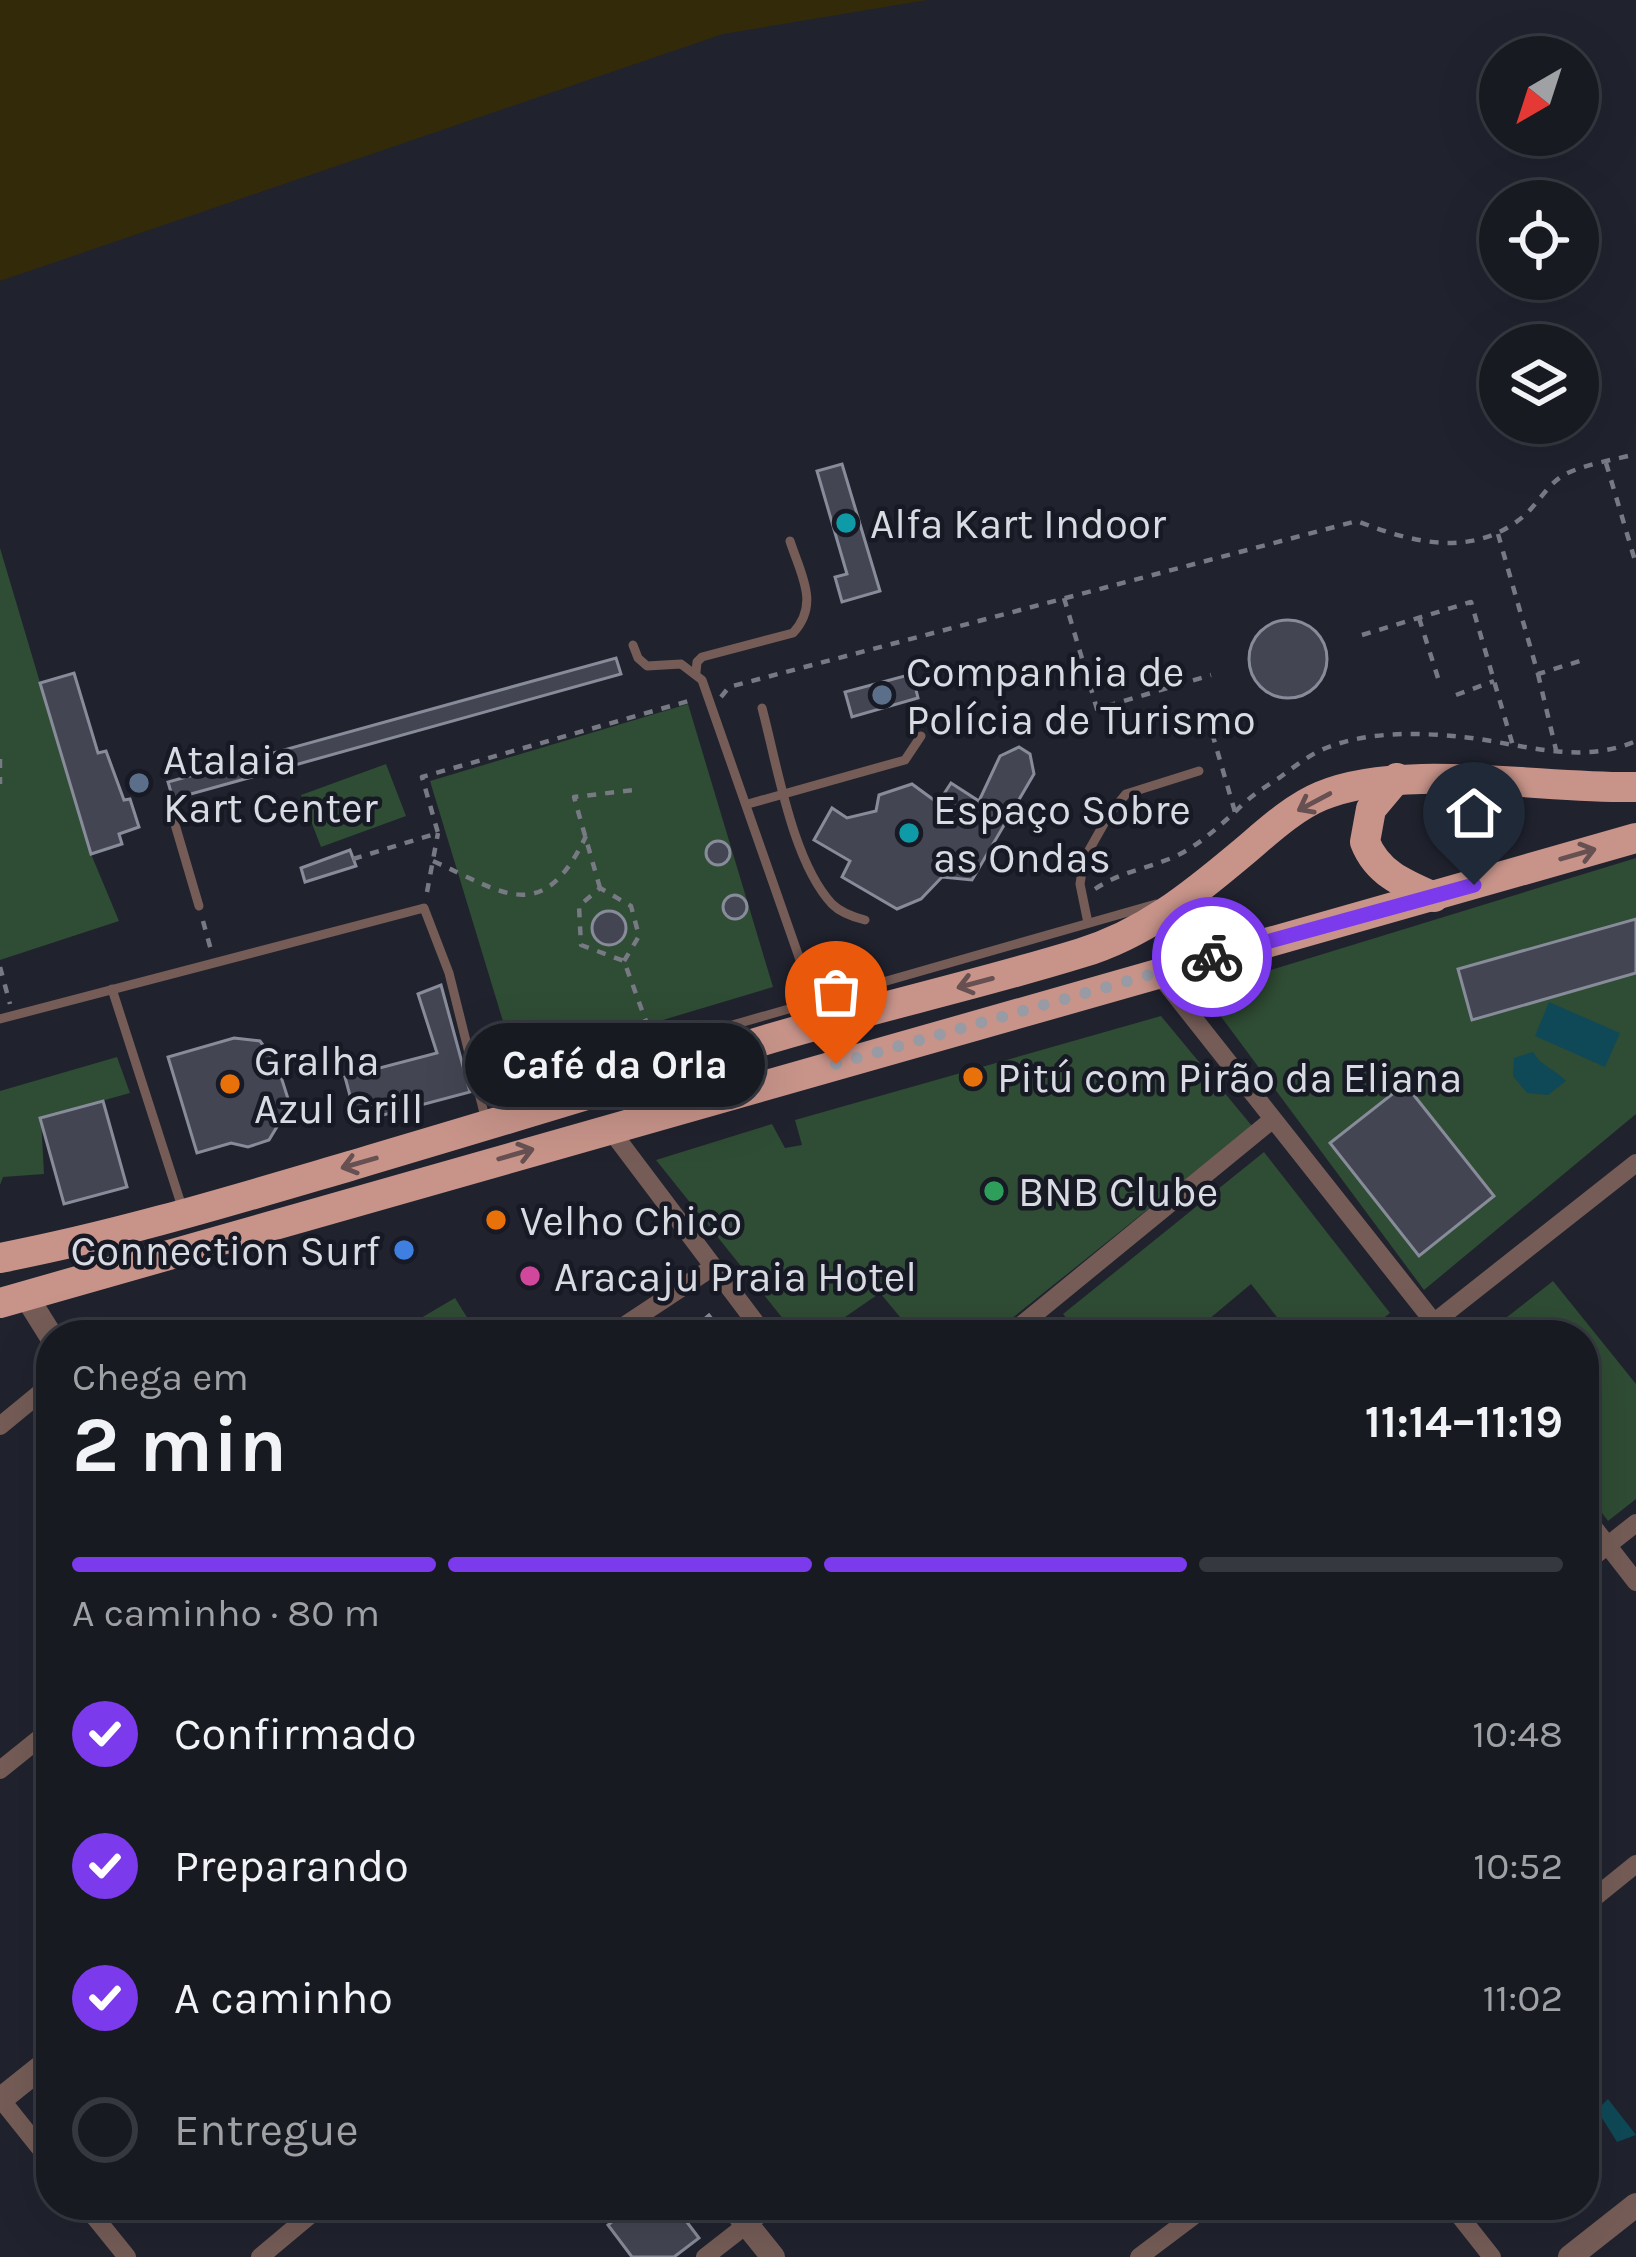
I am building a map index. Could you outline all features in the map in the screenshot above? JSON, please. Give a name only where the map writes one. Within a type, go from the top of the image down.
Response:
[{"type":"main road","points":[[0,1258],[184,1215],[755,1043],[1124,939],[1196,892],[1276,825],[1318,797],[1396,778],[1636,787]]},
{"type":"main road","points":[[1396,778],[1371,808],[1365,842],[1380,867],[1434,897]]},
{"type":"main road","points":[[13,1299],[1636,838]]},
{"type":"main road","points":[[755,1043],[803,1004]]},
{"type":"street","points":[[1157,972],[1432,1320]]},
{"type":"street","points":[[1027,1320],[1272,1120]]},
{"type":"street","points":[[609,1128],[754,1320]]},
{"type":"street","points":[[1450,1320],[1636,1163]]},
{"type":"street","points":[[633,1320],[713,1267]]},
{"type":"street","points":[[13,1299],[36,1321]]},
{"type":"street","points":[[0,1426],[36,1396]]},
{"type":"street","points":[[1599,1552],[1636,1523]]},
{"type":"street","points":[[1599,1534],[1636,1582]]},
{"type":"street","points":[[0,1770],[36,1741]]},
{"type":"street","points":[[1599,1894],[1636,1864]]},
{"type":"street","points":[[36,2071],[0,2099],[36,2143]]},
{"type":"street","points":[[1570,2257],[1636,2205]]},
{"type":"street","points":[[97,2220],[128,2257]]},
{"type":"street","points":[[260,2257],[304,2220]]},
{"type":"street","points":[[705,2257],[735,2220]]},
{"type":"street","points":[[743,2220],[773,2257]]},
{"type":"street","points":[[1139,2257],[1188,2220]]},
{"type":"street","points":[[1463,2220],[1492,2257]]},
{"type":"lane","points":[[696,672],[702,657],[793,633],[802,624],[809,604],[790,541]]},
{"type":"lane","points":[[633,645],[647,666],[681,664],[702,680],[748,804],[803,1004]]},
{"type":"lane","points":[[762,708],[806,861],[832,904],[865,920]]},
{"type":"lane","points":[[748,804],[905,760],[914,753],[921,736]]},
{"type":"lane","points":[[1088,922],[1081,898],[1084,860],[1126,794],[1199,771]]},
{"type":"lane","points":[[174,821],[199,906]]},
{"type":"lane","points":[[0,1019],[424,908],[449,973],[492,1124],[554,1076],[1196,892]]},
{"type":"lane","points":[[112,989],[184,1215]]},
{"type":"path","points":[[729,687],[1357,521],[1399,538],[1447,546],[1498,532],[1527,513],[1562,475],[1636,454]]},
{"type":"path","points":[[1606,463],[1636,564]]},
{"type":"path","points":[[1498,532],[1557,753]]},
{"type":"path","points":[[1064,598],[1097,709],[1210,675]]},
{"type":"path","points":[[1362,635],[1472,602],[1513,746]]},
{"type":"path","points":[[1419,618],[1438,678]]},
{"type":"path","points":[[1538,674],[1583,660]]},
{"type":"path","points":[[1456,694],[1494,681]]},
{"type":"path","points":[[424,908],[438,833],[422,777],[689,699]]},
{"type":"path","points":[[1081,898],[1124,871],[1148,867],[1189,849],[1235,812],[1210,726],[1238,717]]},
{"type":"path","points":[[0,759],[0,784]]},
{"type":"path","points":[[624,961],[640,936],[632,906],[600,888],[574,797],[634,790]]},
{"type":"path","points":[[353,859],[438,833]]},
{"type":"path","points":[[433,861],[487,888],[520,897],[553,885],[567,871],[586,836]]},
{"type":"path","points":[[600,888],[579,906],[581,945],[624,961],[656,1047]]},
{"type":"path","points":[[199,906],[214,962]]},
{"type":"path","points":[[0,967],[13,1016]]},
{"type":"green space","points":[[0,548],[91,854],[119,921],[0,960]]},
{"type":"green space","points":[[688,704],[773,987],[516,1064],[430,781]]},
{"type":"green space","points":[[386,764],[406,816],[321,847],[301,795]]},
{"type":"green space","points":[[1636,858],[1636,1114],[1424,1290],[1202,991]]},
{"type":"green space","name":"BNB Clube","points":[[1161,1016],[1252,1126],[1010,1320],[902,1320],[880,1293],[841,1320],[784,1320],[656,1160],[772,1124],[785,1148],[802,1145],[795,1120]]},
{"type":"green space","points":[[117,1057],[130,1093],[41,1118],[44,1174],[3,1177],[0,1185],[0,1091]]},
{"type":"green space","points":[[1264,1152],[1390,1313],[1381,1320],[1279,1320],[1251,1284],[1208,1320],[1068,1320],[1063,1314]]},
{"type":"green space","points":[[1553,1281],[1584,1320],[1503,1320]]},
{"type":"green space","points":[[455,1298],[469,1320],[418,1320]]},
{"type":"green space","points":[[1599,1338],[1636,1384],[1636,1499],[1608,1521],[1599,1509]]},
{"type":"sand","points":[[0,0],[927,0],[723,34],[0,281]]},
{"type":"water","points":[[1549,1002],[1620,1033],[1605,1067],[1535,1036]]},
{"type":"water","points":[[1533,1052],[1566,1081],[1548,1095],[1527,1093],[1513,1076],[1514,1058]]},
{"type":"water","points":[[1608,2099],[1636,2135],[1617,2142],[1599,2108]]},
{"type":"building","name":"Alfa Kart Indoor","points":[[842,464],[880,591],[842,602],[835,577],[847,574],[817,471]]},
{"type":"building","points":[[1288,620],[1315,632],[1327,659],[1315,686],[1288,698],[1261,686],[1249,659],[1261,632]]},
{"type":"building","points":[[616,658],[621,674],[173,799],[168,782]]},
{"type":"building","points":[[74,673],[98,753],[106,751],[139,827],[119,834],[122,844],[91,854],[40,683]]},
{"type":"building","name":"Companhia de Polícia de Turismo","points":[[912,674],[918,698],[852,717],[845,692]]},
{"type":"building","name":"Espaço Sobre as Ondas","points":[[1019,747],[1030,754],[1034,774],[972,880],[942,877],[921,899],[897,909],[842,877],[850,861],[814,840],[832,808],[847,818],[876,811],[879,795],[912,784],[938,803],[951,783],[979,801],[1000,756]]},
{"type":"building","points":[[718,841],[730,853],[718,865],[706,853]]},
{"type":"building","points":[[350,850],[356,866],[305,882],[301,868]]},
{"type":"building","points":[[735,895],[747,907],[735,919],[723,907]]},
{"type":"building","points":[[609,911],[621,916],[626,928],[621,940],[609,945],[597,940],[592,928],[597,916]]},
{"type":"building","points":[[1636,919],[1636,973],[1472,1020],[1458,969]]},
{"type":"building","points":[[441,985],[470,1092],[357,1122],[345,1077],[437,1053],[418,994]]},
{"type":"building","name":"Gralha Azul Grill","points":[[234,1038],[260,1041],[277,1064],[290,1105],[269,1140],[248,1147],[231,1143],[197,1153],[168,1057]]},
{"type":"building","points":[[1405,1084],[1494,1196],[1419,1256],[1330,1143]]},
{"type":"building","points":[[103,1101],[127,1187],[64,1204],[40,1118]]},
{"type":"building","points":[[685,2220],[699,2238],[674,2257],[632,2257],[608,2225],[613,2221]]},
{"type":"way so far","points":[[836,1064],[1212,957]]},
{"type":"place","name":"Alfa Kart Indoor","points":[[846,523]]},
{"type":"place","name":"Companhia de Polícia de Turismo","points":[[882,695]]},
{"type":"place","name":"Atalaia Kart Center","points":[[139,783]]},
{"type":"place","name":"Espaço Sobre as Ondas","points":[[909,833]]},
{"type":"place","name":"Café da Orla","points":[[836,1064]]},
{"type":"place","name":"Pitú com Pirão da Eliana","points":[[973,1077]]},
{"type":"place","name":"Gralha Azul Grill","points":[[230,1084]]},
{"type":"place","name":"BNB Clube","points":[[994,1191]]},
{"type":"place","name":"Velho Chico","points":[[496,1220]]},
{"type":"place","name":"Connection Surf","points":[[404,1250]]},
{"type":"place","name":"Aracaju Praia Hotel","points":[[530,1276]]},
{"type":"route","points":[[1212,957],[1474,885]]}]
